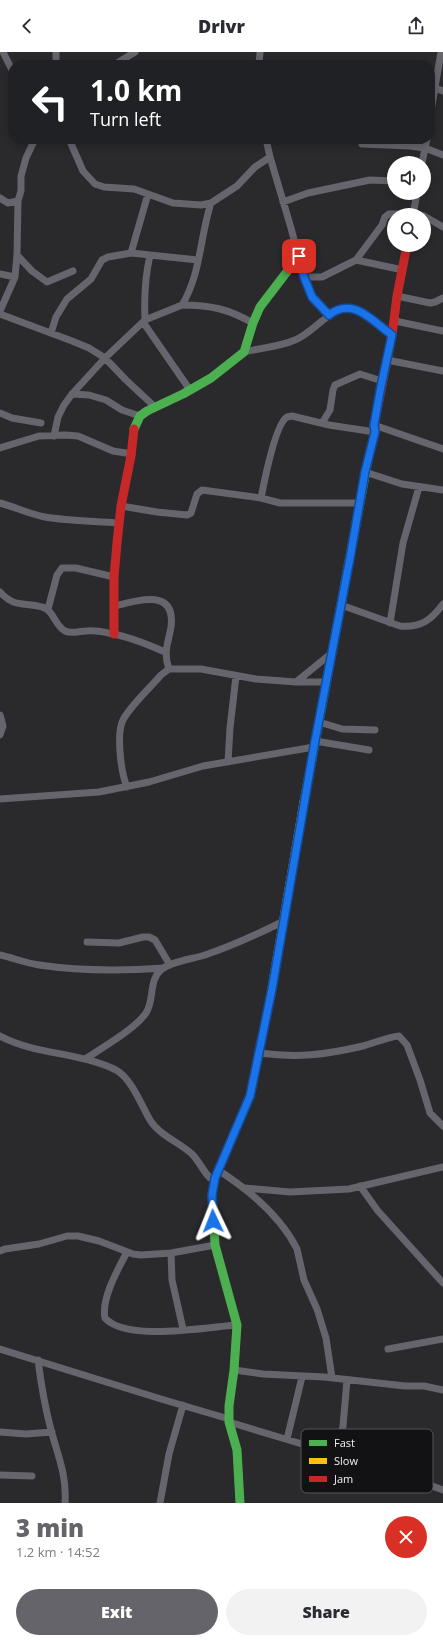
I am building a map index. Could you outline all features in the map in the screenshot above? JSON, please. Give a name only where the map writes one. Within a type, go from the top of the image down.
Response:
[{"type":"street","points":[[3,52],[8,62]]},
{"type":"street","points":[[122,60],[135,52]]},
{"type":"street","points":[[441,52],[435,88],[443,91]]},
{"type":"street","points":[[32,144],[23,167],[21,192],[18,201],[15,276],[0,313],[88,348],[105,358],[155,407]]},
{"type":"street","points":[[71,144],[83,171],[91,182],[98,186],[129,188],[173,203],[201,205],[212,203],[237,186],[270,157]]},
{"type":"street","points":[[267,144],[304,277],[312,297],[329,315]]},
{"type":"street","points":[[362,144],[402,145],[425,148],[443,155]]},
{"type":"street","points":[[423,156],[426,144]]},
{"type":"street","points":[[283,202],[308,193],[370,180],[387,181]]},
{"type":"street","points":[[131,253],[148,194]]},
{"type":"street","points":[[0,198],[8,203],[18,201]]},
{"type":"street","points":[[182,305],[195,276],[206,220],[212,203]]},
{"type":"street","points":[[304,277],[322,277],[356,260],[382,225],[387,216]]},
{"type":"street","points":[[431,220],[443,227]]},
{"type":"street","points":[[240,1503],[237,1450],[229,1420],[237,1325],[215,1245],[212,1195],[216,1174],[250,1096],[259,1053],[284,921],[314,744],[333,652],[382,382],[388,360],[395,321],[397,296],[406,252]]},
{"type":"street","points":[[51,333],[56,317],[66,299],[92,279],[102,260],[108,256],[131,253],[198,260]]},
{"type":"street","points":[[17,255],[32,271],[47,282],[73,271]]},
{"type":"street","points":[[150,255],[144,297],[144,321],[190,390]]},
{"type":"street","points":[[244,352],[253,323],[260,307],[299,256]]},
{"type":"street","points":[[356,260],[403,270]]},
{"type":"street","points":[[0,274],[15,276]]},
{"type":"street","points":[[397,296],[430,303],[443,298]]},
{"type":"street","points":[[54,436],[58,416],[72,394],[105,358],[144,321],[182,305],[220,308],[237,314],[253,323]]},
{"type":"street","points":[[114,634],[114,577],[121,506],[132,454],[134,429],[140,416],[211,378],[244,352],[294,340],[307,333],[340,308],[357,310],[392,335]]},
{"type":"street","points":[[395,321],[443,331]]},
{"type":"street","points":[[388,360],[443,371]]},
{"type":"street","points":[[322,423],[330,410],[333,390],[336,385],[360,374],[382,382]]},
{"type":"street","points":[[72,394],[90,395],[106,400],[122,410],[140,416]]},
{"type":"street","points":[[0,413],[12,418],[41,423]]},
{"type":"street","points":[[261,498],[273,447],[284,418],[290,416],[322,423],[374,428],[443,449]]},
{"type":"street","points":[[0,448],[40,436],[78,436],[113,451],[132,454]]},
{"type":"street","points":[[365,472],[402,484],[443,490]]},
{"type":"street","points":[[390,623],[403,542],[419,487]]},
{"type":"street","points":[[121,506],[187,515],[191,513],[197,494],[202,490],[261,498],[280,503],[360,503]]},
{"type":"street","points":[[0,503],[46,517],[119,523]]},
{"type":"street","points":[[48,609],[57,575],[62,568],[76,568],[114,577]]},
{"type":"street","points":[[0,592],[5,598],[16,603],[41,606],[48,609],[65,631],[86,631],[114,634],[147,644],[165,652]]},
{"type":"street","points":[[115,606],[141,599],[151,599],[168,606],[171,610],[171,617],[165,652],[169,669]]},
{"type":"street","points":[[341,605],[400,626],[418,626],[431,618],[443,604]]},
{"type":"street","points":[[296,682],[333,652]]},
{"type":"street","points":[[127,786],[122,773],[120,761],[120,732],[123,720],[169,669],[201,669],[236,676],[296,682],[327,682]]},
{"type":"street","points":[[228,762],[236,676]]},
{"type":"street","points":[[0,715],[3,726],[0,735]]},
{"type":"street","points":[[319,722],[342,729],[375,730]]},
{"type":"street","points":[[0,799],[100,792],[149,782],[188,770],[314,744],[369,750]]},
{"type":"street","points":[[0,955],[36,964],[77,969],[118,970],[167,966],[206,955],[252,937],[284,921]]},
{"type":"street","points":[[87,942],[119,943],[143,937],[150,937],[155,940],[167,966]]},
{"type":"street","points":[[86,1059],[109,1044],[145,1014],[151,1004],[154,980],[157,974],[167,966]]},
{"type":"street","points":[[0,1036],[19,1044],[59,1055],[86,1059],[117,1071],[134,1091],[154,1125],[193,1155],[201,1168],[210,1178],[216,1174]]},
{"type":"street","points":[[259,1053],[286,1056],[326,1053],[380,1042],[399,1036],[407,1045],[432,1116],[443,1126]]},
{"type":"street","points":[[216,1174],[245,1188],[298,1192],[349,1189],[443,1167]]},
{"type":"street","points":[[360,1186],[378,1210],[443,1283]]},
{"type":"street","points":[[245,1188],[282,1226],[297,1249],[304,1280],[317,1309],[326,1338],[332,1378]]},
{"type":"street","points":[[0,1251],[39,1244],[67,1236],[78,1236],[99,1241],[127,1252],[141,1255],[171,1254],[215,1245]]},
{"type":"street","points":[[127,1252],[104,1306],[105,1318],[113,1325],[136,1332],[146,1333],[237,1325]]},
{"type":"street","points":[[171,1254],[172,1280],[182,1330]]},
{"type":"street","points":[[388,1349],[443,1338]]},
{"type":"street","points":[[0,1349],[301,1442]]},
{"type":"street","points":[[38,1360],[41,1386],[52,1432],[60,1454],[66,1493],[65,1503]]},
{"type":"street","points":[[234,1370],[405,1386],[424,1386],[443,1390]]},
{"type":"street","points":[[288,1439],[302,1377]]},
{"type":"street","points":[[342,1429],[347,1380]]},
{"type":"street","points":[[160,1503],[169,1454],[183,1405]]},
{"type":"street","points":[[0,1432],[26,1434],[52,1432]]},
{"type":"street","points":[[0,1475],[32,1476]]},
{"type":"street","points":[[433,1486],[443,1490]]},
{"type":"traffic: fast","points":[[134,429],[140,416],[147,411],[183,394],[211,378],[244,352],[253,323],[260,307],[299,256]]},
{"type":"traffic: fast","points":[[304,802],[368,460]]},
{"type":"traffic: fast","points":[[214,1224],[215,1245],[237,1325],[234,1370],[229,1406],[229,1422],[237,1450],[240,1503]]},
{"type":"traffic: slow","points":[[271,994],[304,802]]},
{"type":"traffic: jam","points":[[368,460],[375,432],[374,425],[392,335],[397,296],[406,252]]},
{"type":"traffic: jam","points":[[114,634],[114,577],[117,543],[121,506],[131,456],[134,429]]},
{"type":"traffic: jam","points":[[214,1224],[212,1195],[215,1178],[250,1096],[271,994]]},
{"type":"route","points":[[213,1221],[212,1195],[215,1178],[250,1096],[272,989],[314,747],[365,472],[375,432],[374,425],[392,335],[357,310],[340,308],[334,310],[329,315],[312,297],[304,277],[299,256]]}]
